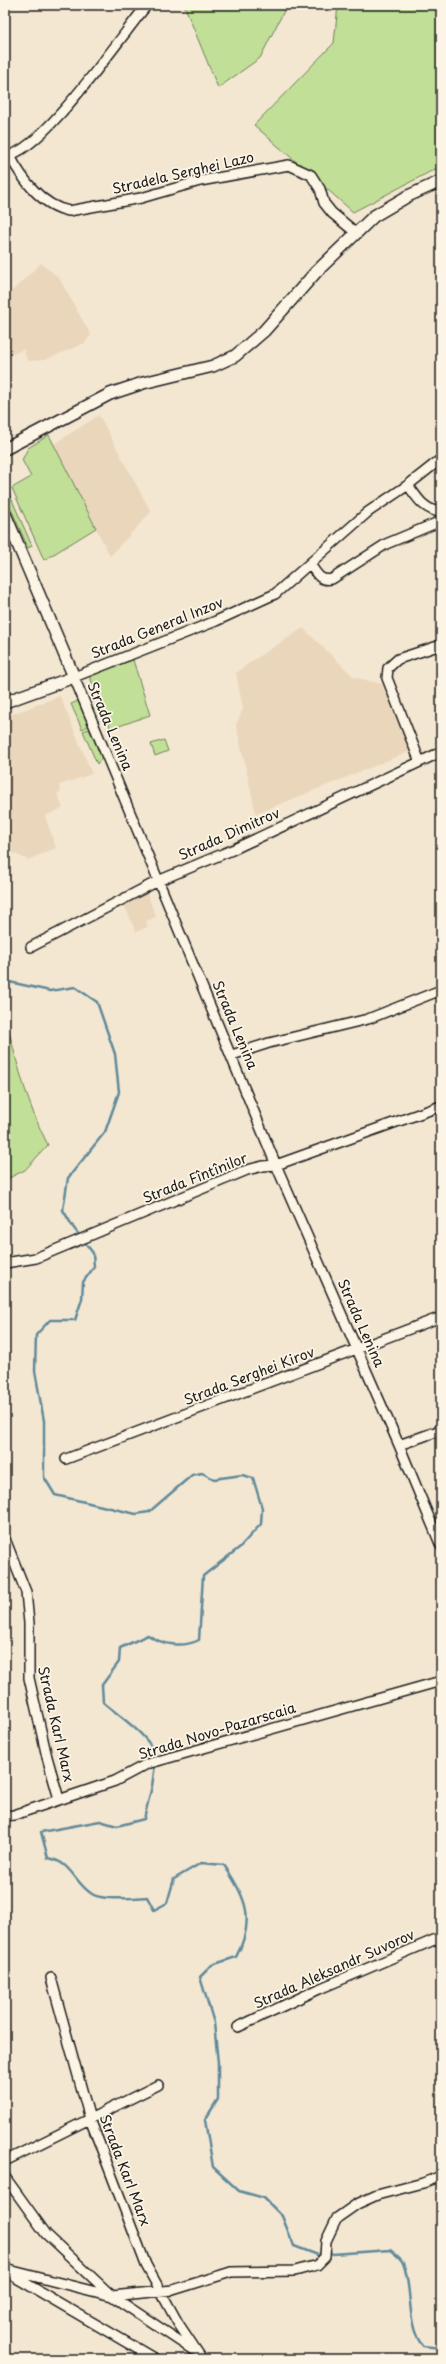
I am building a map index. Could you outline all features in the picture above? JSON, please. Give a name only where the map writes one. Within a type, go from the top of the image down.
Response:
[{"type":"main road","points":[[5,449],[110,394],[143,383],[213,366],[235,356],[250,345],[264,331],[355,232],[389,206],[441,182]]},
{"type":"main road","name":"Strada Lenina","points":[[5,514],[74,677]]},
{"type":"main road","name":"Strada General Inzov","points":[[5,702],[74,677]]},
{"type":"street","points":[[8,155],[29,146],[56,119],[147,5]]},
{"type":"street","name":"Stradela Serghei Lazo","points":[[8,155],[26,182],[59,209],[69,211],[141,198],[200,181],[289,165],[299,168],[311,175],[320,189],[324,203],[332,213],[355,232]]},
{"type":"street","name":"Strada General Inzov","points":[[74,677],[266,600],[284,588],[368,512],[408,485],[441,459]]},
{"type":"street","points":[[408,485],[420,503],[431,511],[441,512]]},
{"type":"street","points":[[310,564],[320,578],[325,580],[332,579],[386,544],[441,521]]},
{"type":"street","points":[[420,762],[387,678],[388,668],[393,661],[441,645]]},
{"type":"street","name":"Strada Lenina","points":[[74,677],[232,1055],[276,1165],[355,1349],[399,1445],[441,1546]]},
{"type":"street","name":"Strada Dimitrov","points":[[30,948],[64,928],[158,881],[232,850],[441,752]]},
{"type":"street","points":[[232,1055],[368,1019],[441,990]]},
{"type":"street","name":"Strada Fîntînilor","points":[[5,1263],[36,1258],[247,1170],[263,1166],[276,1165],[441,1106]]},
{"type":"street","name":"Strada Serghei Kirov","points":[[66,1459],[441,1317]]},
{"type":"street","points":[[399,1445],[441,1430]]},
{"type":"street","name":"Strada Karl Marx","points":[[5,1539],[26,1592],[29,1623],[29,1678],[47,1757],[59,1799]]},
{"type":"street","name":"Strada Novo-Pazarscaia","points":[[5,1816],[14,1815],[115,1781],[147,1764],[166,1758],[441,1681]]},
{"type":"street","name":"Strada Aleksandr Suvorov","points":[[238,2027],[319,1989],[441,1937]]},
{"type":"street","name":"Strada Karl Marx","points":[[51,1978],[90,2119],[146,2265],[178,2323],[200,2356]]},
{"type":"street","points":[[5,2161],[158,2086]]},
{"type":"street","points":[[5,2270],[112,2296],[161,2291],[190,2286],[231,2272],[295,2271],[317,2265],[325,2257],[326,2241],[338,2218],[357,2204],[377,2195],[423,2183],[441,2176]]},
{"type":"street","points":[[5,2177],[46,2234],[112,2296],[200,2356]]},
{"type":"street","points":[[5,2270],[155,2359]]},
{"type":"shaded area","points":[[41,263],[59,278],[91,335],[85,343],[45,360],[28,361],[23,349],[5,358],[5,298]]},
{"type":"shaded area","points":[[99,415],[151,512],[110,556],[54,444]]},
{"type":"shaded area","points":[[303,628],[354,677],[382,684],[411,751],[256,814],[236,725],[243,709],[236,673]]},
{"type":"shaded area","points":[[60,696],[92,774],[59,785],[61,792],[57,793],[63,808],[45,816],[56,848],[28,860],[5,849],[5,717]]},
{"type":"shaded area","points":[[146,890],[156,917],[146,921],[148,927],[136,932],[123,902]]},
{"type":"green space","points":[[184,5],[287,5],[260,58],[218,88]]},
{"type":"green space","points":[[338,5],[441,5],[441,166],[353,212],[254,125],[334,43]]},
{"type":"green space","points":[[49,435],[96,528],[44,560],[12,488],[31,477],[22,460],[28,448]]},
{"type":"green space","points":[[9,493],[32,546],[28,548],[5,495]]},
{"type":"green space","points":[[133,660],[150,715],[111,729],[89,675]]},
{"type":"green space","points":[[78,701],[89,726],[82,729],[71,704]]},
{"type":"green space","points":[[89,729],[102,758],[97,764],[83,731]]},
{"type":"green space","points":[[164,740],[168,751],[155,756],[151,744]]},
{"type":"green space","points":[[5,1015],[28,1098],[48,1145],[25,1170],[5,1180]]},
{"type":"waterway","points":[[5,981],[50,991],[75,987],[97,1002],[115,1054],[119,1092],[105,1132],[68,1178],[63,1210],[73,1227],[93,1253],[94,1267],[83,1282],[82,1299],[75,1320],[50,1320],[36,1335],[35,1371],[44,1421],[44,1477],[55,1495],[136,1514],[149,1512],[192,1475],[202,1473],[214,1479],[242,1475],[253,1478],[262,1508],[261,1524],[239,1548],[203,1576],[199,1640],[180,1645],[166,1643],[148,1635],[120,1648],[119,1662],[102,1685],[103,1702],[143,1736],[150,1744],[154,1752],[155,1760]]},
{"type":"waterway","points":[[155,1765],[152,1786],[144,1819],[117,1826],[100,1821],[41,1832],[48,1858],[56,1860],[68,1868],[81,1884],[92,1894],[103,1898],[147,1897],[154,1910],[167,1903],[174,1879],[201,1863],[224,1865],[243,1898],[247,1920],[246,1932],[236,1957],[212,1965],[200,1977],[214,2023],[218,2063],[218,2099],[205,2120],[213,2167],[239,2191],[264,2198],[282,2216],[294,2246],[318,2255],[390,2250],[399,2257],[403,2263],[406,2273],[414,2329],[418,2338],[423,2346],[441,2348]]}]
